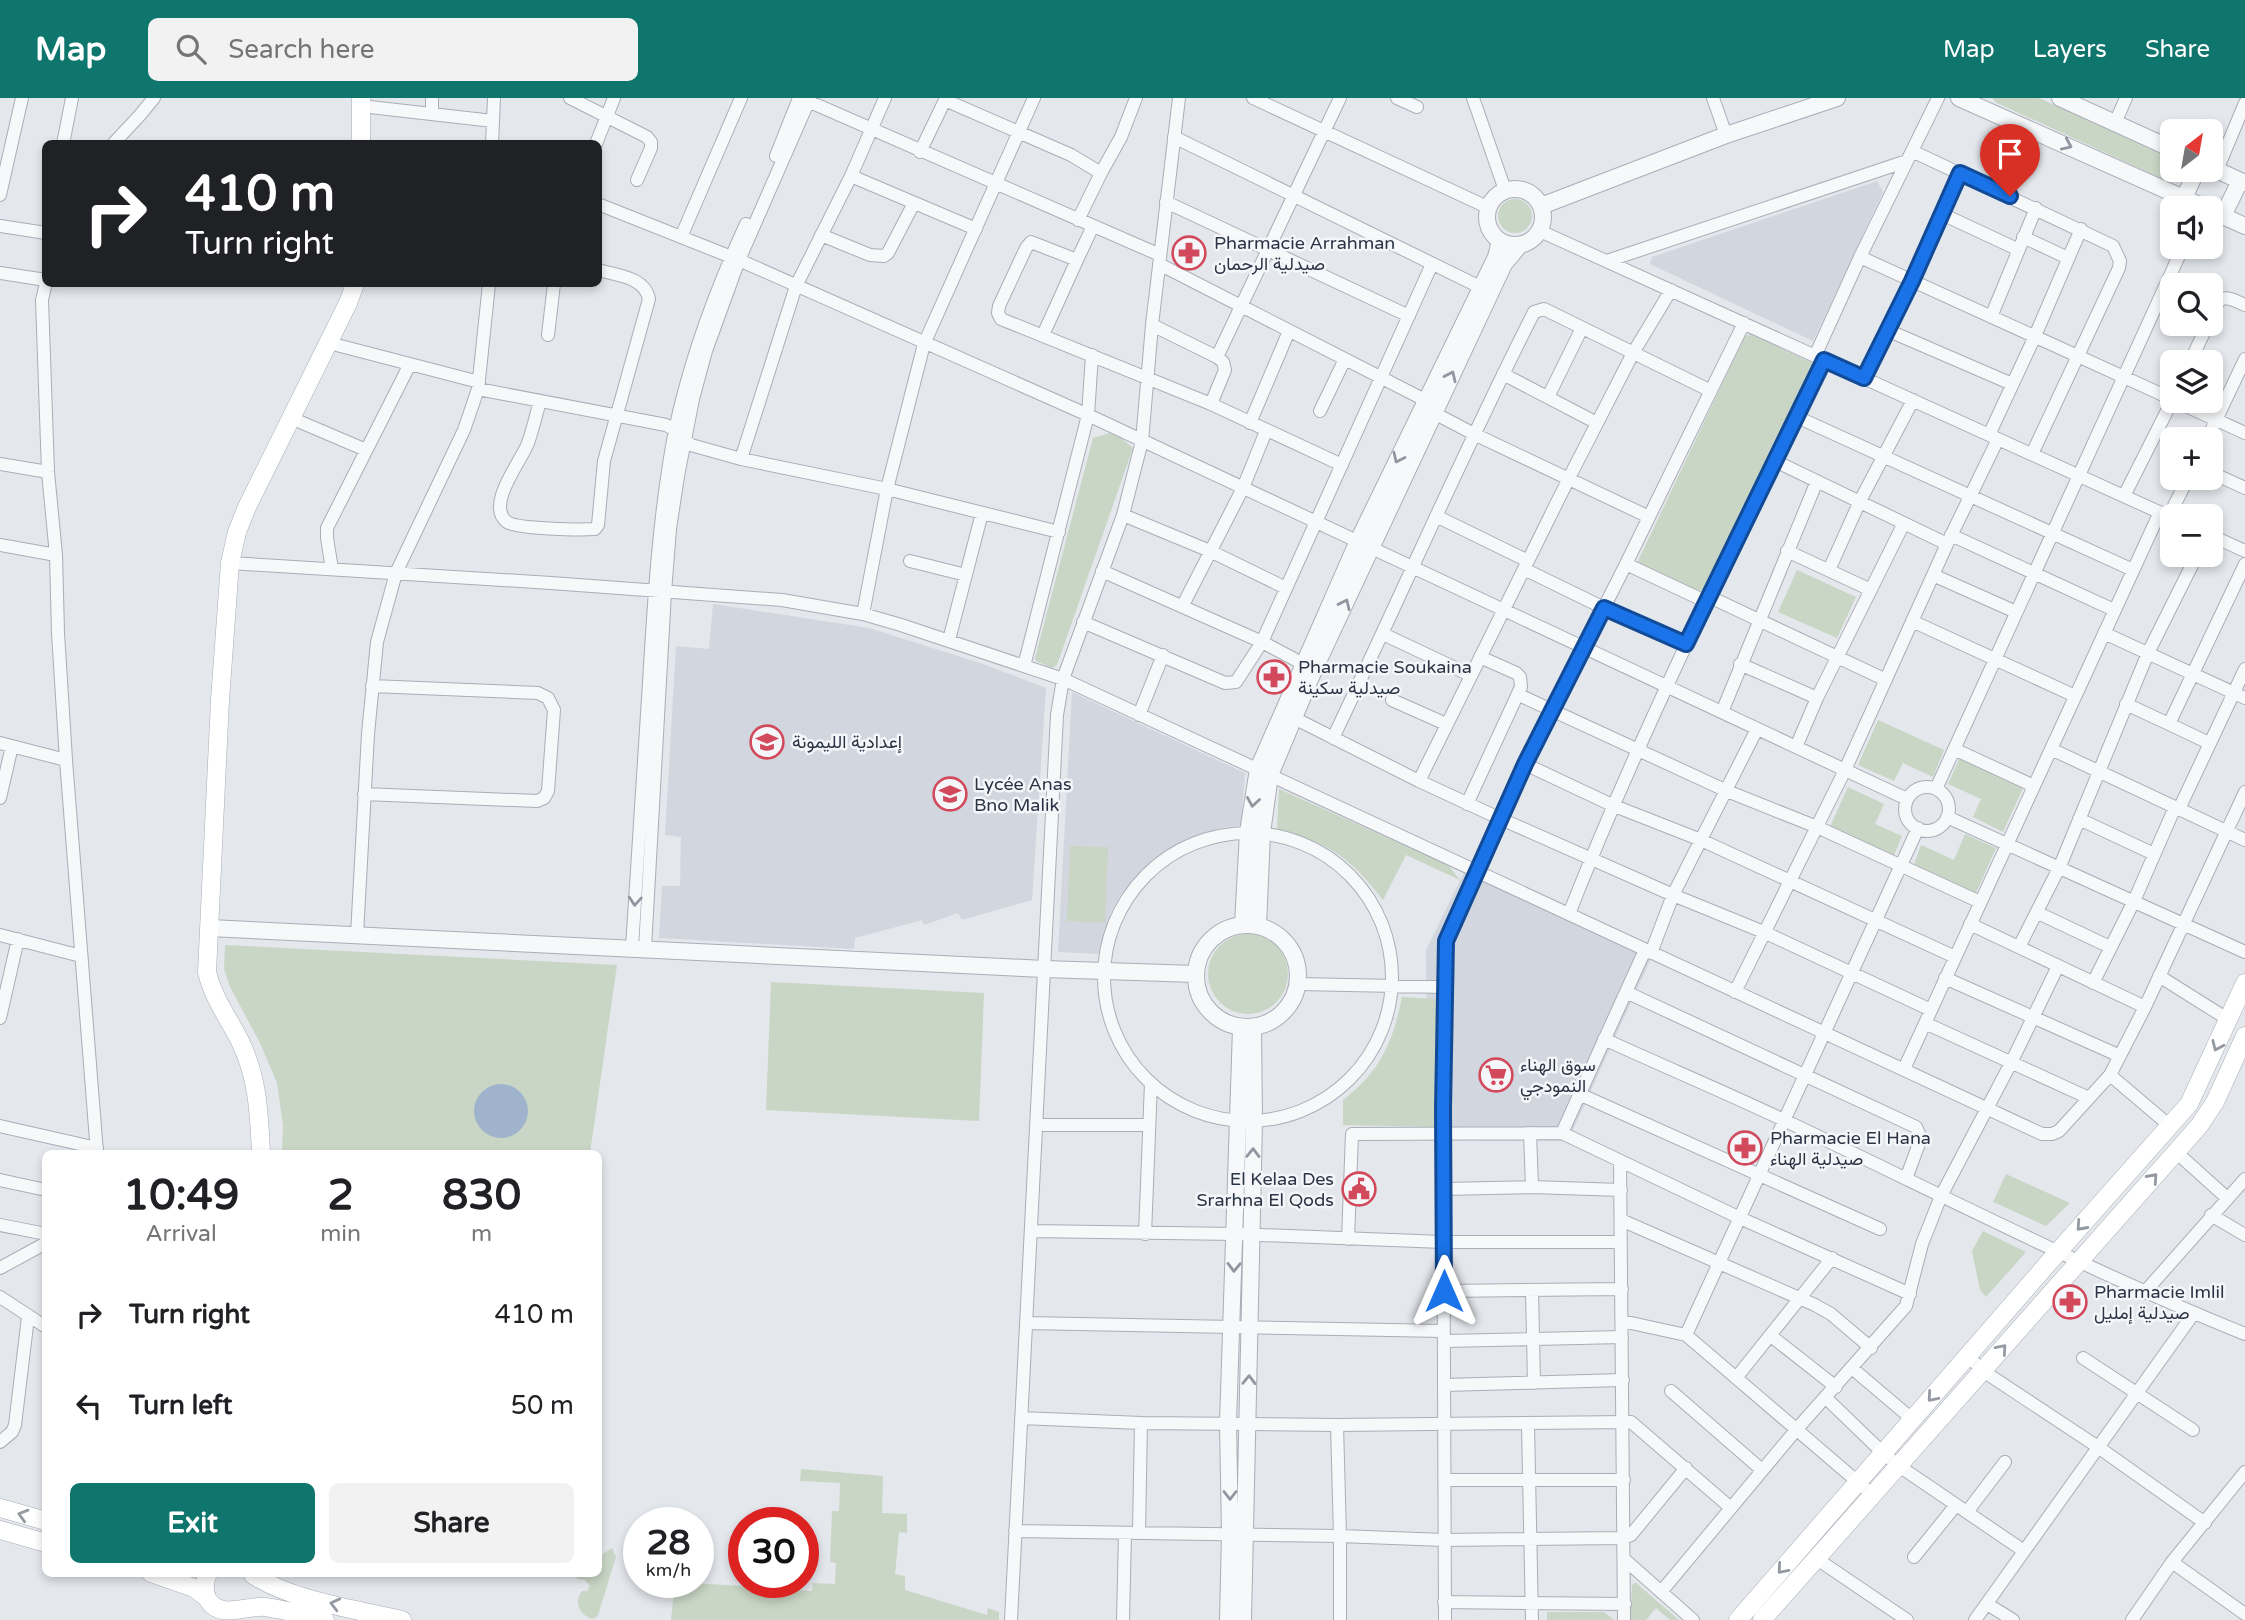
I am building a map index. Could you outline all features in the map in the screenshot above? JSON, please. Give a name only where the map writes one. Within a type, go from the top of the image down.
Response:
[{"type":"main road","points":[[361,102],[361,140]]},
{"type":"main road","points":[[261,1150],[257,1089],[240,1041],[211,990],[206,972],[230,563],[237,532],[247,507],[354,287]]},
{"type":"main road","points":[[1738,1620],[2189,1104],[2245,984]]},
{"type":"main road","points":[[1762,1620],[2208,1115],[2245,1036]]},
{"type":"main road","points":[[0,1508],[42,1520]]},
{"type":"main road","points":[[0,1530],[42,1542]]},
{"type":"main road","points":[[162,1577],[194,1588],[215,1608],[225,1611],[238,1613],[258,1606],[326,1620]]},
{"type":"main road","points":[[206,1577],[204,1583],[215,1608]]},
{"type":"main road","points":[[238,1613],[253,1598],[255,1590],[253,1577]]},
{"type":"main road","points":[[257,1577],[287,1592],[402,1620]]},
{"type":"main road","points":[[263,1620],[285,1613],[296,1613]]},
{"type":"street","points":[[0,195],[22,98]]},
{"type":"street","points":[[64,140],[72,98]]},
{"type":"street","points":[[117,140],[154,98]]},
{"type":"street","points":[[432,98],[432,114]]},
{"type":"street","points":[[492,140],[494,98]]},
{"type":"street","points":[[570,98],[648,137],[651,148],[637,180]]},
{"type":"street","points":[[597,140],[614,98]]},
{"type":"street","points":[[681,237],[741,98]]},
{"type":"street","points":[[741,459],[796,286],[851,176],[885,98]]},
{"type":"street","points":[[863,614],[887,489],[924,344],[1034,98]]},
{"type":"street","points":[[1078,220],[1121,136],[1136,98]]},
{"type":"street","points":[[1011,1620],[1057,715],[1063,680],[1123,515],[1142,440],[1159,260],[1179,98]]},
{"type":"street","points":[[1253,98],[1488,207]]},
{"type":"street","points":[[1217,357],[1340,98]]},
{"type":"street","points":[[1397,98],[1417,107]]},
{"type":"street","points":[[1473,98],[1505,190]]},
{"type":"street","points":[[1713,98],[1726,135]]},
{"type":"street","points":[[1541,205],[1726,135],[1837,98]]},
{"type":"street","points":[[1569,914],[1612,805],[1686,644],[1797,416],[1860,257],[1938,98]]},
{"type":"street","points":[[1945,98],[1952,98]]},
{"type":"street","points":[[1959,98],[2180,196]]},
{"type":"street","points":[[2060,98],[2160,144]]},
{"type":"street","points":[[2115,123],[2126,98]]},
{"type":"street","points":[[638,948],[663,509],[675,430],[697,352],[755,204],[805,99],[1093,226],[1241,306],[1381,377],[1474,434],[1649,517]]},
{"type":"street","points":[[920,152],[946,99],[1072,155],[1101,173]]},
{"type":"street","points":[[361,102],[493,121]]},
{"type":"street","points":[[2223,150],[2245,103]]},
{"type":"street","points":[[1174,137],[1480,287]]},
{"type":"street","points":[[1607,261],[1909,156],[1960,173],[2113,246],[2120,261],[2032,454]]},
{"type":"street","points":[[1864,378],[1912,281],[1960,173]]},
{"type":"street","points":[[2223,173],[2243,182],[2223,198]]},
{"type":"street","points":[[851,176],[976,229]]},
{"type":"street","points":[[1522,189],[1530,192],[1541,205],[1543,214],[1540,230],[1531,240],[1520,245],[1500,241],[1488,226],[1488,207],[1494,197],[1505,190],[1522,189]]},
{"type":"street","points":[[821,235],[870,255],[884,256],[914,202]]},
{"type":"street","points":[[1166,202],[1409,316]]},
{"type":"street","points":[[602,206],[735,258],[1142,440],[1907,799]]},
{"type":"street","points":[[1991,317],[2036,208]]},
{"type":"street","points":[[1942,214],[2068,258]]},
{"type":"street","points":[[2223,216],[2245,226]]},
{"type":"street","points":[[0,226],[42,232]]},
{"type":"street","points":[[1043,335],[1093,226]]},
{"type":"street","points":[[1735,992],[1845,770],[1970,496],[2012,384],[2081,229]]},
{"type":"street","points":[[1540,230],[2160,513]]},
{"type":"street","points":[[1430,407],[1480,287],[1496,257],[1500,241]]},
{"type":"street","points":[[1077,260],[1031,242],[999,306],[1001,319],[1149,377],[1342,465]]},
{"type":"street","points":[[1251,925],[1255,832],[1264,772],[1364,546],[1430,407],[1504,264],[1520,245]]},
{"type":"street","points":[[1860,257],[2160,394]]},
{"type":"street","points":[[660,592],[674,497],[693,399],[735,258]]},
{"type":"street","points":[[1083,622],[1225,683],[1236,682],[1262,642],[1432,264]]},
{"type":"street","points":[[540,401],[528,442],[502,494],[499,505],[502,516],[513,526],[589,530],[597,528],[604,461],[649,299],[644,287],[634,281],[602,271]]},
{"type":"street","points":[[0,273],[42,280]]},
{"type":"street","points":[[0,1126],[97,1150],[66,760],[56,555],[48,472],[42,300],[45,287]]},
{"type":"street","points":[[357,935],[364,794],[377,642],[396,573],[464,430],[478,386],[489,287]]},
{"type":"street","points":[[548,335],[554,287]]},
{"type":"street","points":[[1419,781],[1597,423],[1671,290]]},
{"type":"street","points":[[2223,298],[2227,296],[2245,305]]},
{"type":"street","points":[[1936,789],[2123,377],[2160,304]]},
{"type":"street","points":[[1333,738],[1474,434],[1537,310],[1544,309],[1711,391]]},
{"type":"street","points":[[1445,1620],[1443,1133],[1446,941],[1525,764],[1585,648],[1744,323]]},
{"type":"street","points":[[1152,325],[1223,362],[1225,370],[1210,404]]},
{"type":"street","points":[[1548,397],[1582,328]]},
{"type":"street","points":[[1887,330],[2012,384]]},
{"type":"street","points":[[1250,423],[1289,331]]},
{"type":"street","points":[[328,343],[410,364],[478,386],[666,425],[686,442],[741,459],[887,489],[1059,532]]},
{"type":"street","points":[[1024,666],[1087,415],[1092,355]]},
{"type":"street","points":[[1320,411],[1345,359]]},
{"type":"street","points":[[2213,427],[2241,376],[2245,359]]},
{"type":"street","points":[[332,569],[327,527],[410,364]]},
{"type":"street","points":[[1503,374],[1597,423]]},
{"type":"street","points":[[1829,570],[1860,501],[1913,400]]},
{"type":"street","points":[[2124,496],[2166,413]]},
{"type":"street","points":[[2202,413],[2245,433]]},
{"type":"street","points":[[1797,416],[2133,570]]},
{"type":"street","points":[[291,418],[366,450]]},
{"type":"street","points":[[1183,605],[1243,488],[1266,431]]},
{"type":"street","points":[[1775,461],[1904,523],[2034,573],[2115,610]]},
{"type":"street","points":[[0,464],[48,472]]},
{"type":"street","points":[[2223,478],[2245,488]]},
{"type":"street","points":[[1721,712],[1817,481]]},
{"type":"street","points":[[949,640],[982,513]]},
{"type":"street","points":[[1123,515],[1210,551],[1286,589]]},
{"type":"street","points":[[1436,516],[1604,608],[1686,644]]},
{"type":"street","points":[[1796,747],[1816,698],[1904,523]]},
{"type":"street","points":[[1904,1069],[2133,570],[2160,527]]},
{"type":"street","points":[[2223,541],[2245,551]]},
{"type":"street","points":[[0,545],[56,555]]},
{"type":"street","points":[[1787,551],[1871,590]]},
{"type":"street","points":[[910,561],[966,575]]},
{"type":"street","points":[[230,563],[782,600],[863,614],[949,640],[1063,680],[2042,1134],[2059,1131],[2110,1075],[2145,1007],[2245,792]]},
{"type":"street","points":[[1626,564],[1759,620],[1886,680]]},
{"type":"street","points":[[2169,724],[2245,564]]},
{"type":"street","points":[[2019,947],[2060,866],[2148,653],[2191,567]]},
{"type":"street","points":[[1102,571],[1183,605],[1309,667]]},
{"type":"street","points":[[1933,575],[2016,612]]},
{"type":"street","points":[[1912,621],[2075,696]]},
{"type":"street","points":[[2104,632],[2239,695]]},
{"type":"street","points":[[1383,634],[1470,675]]},
{"type":"street","points":[[1139,715],[1163,655]]},
{"type":"street","points":[[1467,804],[1519,695],[1521,681],[1516,673],[1480,657]]},
{"type":"street","points":[[1740,664],[1816,698]]},
{"type":"street","points":[[1264,772],[1294,718],[1309,667]]},
{"type":"street","points":[[2093,983],[2209,743],[2239,695],[2245,668]]},
{"type":"street","points":[[364,794],[537,801],[544,798],[548,791],[554,710],[548,698],[538,693],[372,686]]},
{"type":"street","points":[[1519,695],[1980,902]]},
{"type":"street","points":[[1392,700],[1446,724]]},
{"type":"street","points":[[2126,704],[2209,743]]},
{"type":"street","points":[[1294,718],[1467,804],[1766,933],[1931,1010]]},
{"type":"street","points":[[1562,1133],[1626,992],[1757,729]]},
{"type":"street","points":[[0,798],[6,745],[66,760]]},
{"type":"street","points":[[1954,749],[2034,786]]},
{"type":"street","points":[[2051,749],[2245,840]]},
{"type":"street","points":[[1525,764],[1612,805],[1701,840],[1955,957]]},
{"type":"street","points":[[1929,787],[1936,789],[1948,803],[1947,817],[1938,827],[1924,830],[1918,828],[1912,824],[1906,813],[1907,799],[1916,790],[1929,787]]},
{"type":"street","points":[[1947,817],[2060,866],[2245,953]]},
{"type":"street","points":[[2079,819],[2154,855]]},
{"type":"street","points":[[1686,1335],[1918,828]]},
{"type":"street","points":[[1255,832],[1305,844],[1342,868],[1371,901],[1388,942],[1392,986],[1388,1013],[1378,1040],[1363,1064],[1344,1084],[1317,1103],[1287,1116],[1246,1121],[1207,1115],[1177,1102],[1151,1083],[1124,1051],[1108,1012],[1103,970],[1109,934],[1124,900],[1147,872],[1177,850],[1212,836],[1255,832]]},
{"type":"street","points":[[2038,913],[2110,947]]},
{"type":"street","points":[[1970,924],[2145,1007]]},
{"type":"street","points":[[1251,925],[1276,934],[1290,947],[1298,965],[1299,984],[1290,1005],[1275,1021],[1247,1028],[1223,1021],[1208,1009],[1199,993],[1196,974],[1200,956],[1210,941],[1225,930],[1251,925]]},
{"type":"street","points":[[209,928],[1196,974]]},
{"type":"street","points":[[0,935],[81,956]]},
{"type":"street","points":[[0,1018],[18,939]]},
{"type":"street","points":[[1661,1592],[1796,1430],[1906,1306],[1922,1244],[1941,1196],[2058,966]]},
{"type":"street","points":[[2159,976],[2229,1020]]},
{"type":"street","points":[[1945,978],[2120,1056]]},
{"type":"street","points":[[1299,984],[1445,987]]},
{"type":"street","points":[[1626,992],[1916,1127],[1921,1138],[1906,1179]]},
{"type":"street","points":[[1925,1023],[2090,1098]]},
{"type":"street","points":[[1228,1620],[1248,1423],[1252,1235],[1246,1121],[1247,1028]]},
{"type":"street","points":[[1604,1039],[1784,1120],[2144,1293],[2245,1334]]},
{"type":"street","points":[[2110,1075],[2170,1126]]},
{"type":"street","points":[[1146,1234],[1151,1083]]},
{"type":"street","points":[[1579,1094],[1880,1229]]},
{"type":"street","points":[[1243,1620],[1228,1423],[1235,1234],[1246,1121]]},
{"type":"street","points":[[1036,1125],[1149,1125]]},
{"type":"street","points":[[1530,1133],[1532,1187]]},
{"type":"street","points":[[1348,1240],[1352,1134],[1562,1133],[1740,1218],[1910,1294]]},
{"type":"street","points":[[2176,1152],[2227,1198]]},
{"type":"street","points":[[1620,1161],[1624,1620]]},
{"type":"street","points":[[2144,1293],[2245,1179]]},
{"type":"street","points":[[0,1180],[42,1189]]},
{"type":"street","points":[[1443,1189],[1532,1187],[1621,1190]]},
{"type":"street","points":[[2211,1215],[2245,1234]]},
{"type":"street","points":[[1621,1220],[1799,1297],[1831,1314],[1871,1348]]},
{"type":"street","points":[[0,1225],[42,1233]]},
{"type":"street","points":[[1031,1231],[1235,1234],[1443,1242],[1621,1242]]},
{"type":"street","points":[[0,1268],[42,1245]]},
{"type":"street","points":[[1735,1378],[1832,1258]]},
{"type":"street","points":[[1444,1291],[1622,1289]]},
{"type":"street","points":[[1532,1291],[1534,1383]]},
{"type":"street","points":[[0,1297],[42,1325]]},
{"type":"street","points":[[1975,1620],[2194,1313]]},
{"type":"street","points":[[0,1443],[12,1433],[15,1425],[28,1317]]},
{"type":"street","points":[[1622,1321],[1686,1335],[1872,1495]]},
{"type":"street","points":[[1026,1323],[1250,1327],[1533,1339],[1622,1337]]},
{"type":"street","points":[[1771,1336],[1836,1387]]},
{"type":"street","points":[[1968,1356],[1983,1371],[2098,1447],[2205,1523]]},
{"type":"street","points":[[2083,1358],[2193,1430]]},
{"type":"street","points":[[1853,1368],[1912,1419]]},
{"type":"street","points":[[1444,1385],[1623,1380]]},
{"type":"street","points":[[1671,1391],[1762,1470]]},
{"type":"street","points":[[1826,1398],[1899,1466],[2024,1551]]},
{"type":"street","points":[[1021,1418],[1142,1423],[1444,1426],[1632,1422],[1731,1508]]},
{"type":"street","points":[[1139,1532],[1142,1423]]},
{"type":"street","points":[[1337,1425],[1340,1620]]},
{"type":"street","points":[[1528,1425],[1532,1620]]},
{"type":"street","points":[[1914,1557],[2005,1462]]},
{"type":"street","points":[[1015,1531],[1444,1540],[1624,1538],[1631,1535],[1686,1468]]},
{"type":"street","points":[[2132,1620],[2172,1562],[2245,1472]]},
{"type":"street","points":[[1444,1479],[1624,1480]]},
{"type":"street","points":[[1123,1620],[1125,1532]]},
{"type":"street","points":[[1624,1559],[1693,1620]]},
{"type":"street","points":[[1817,1559],[1907,1620]]},
{"type":"street","points":[[2172,1562],[2245,1614]]},
{"type":"street","points":[[1444,1602],[1625,1604]]},
{"type":"street","points":[[1987,1604],[2014,1620]]},
{"type":"shaded area","points":[[1877,181],[1883,192],[1813,341],[1650,264],[1652,257]]},
{"type":"shaded area","points":[[713,604],[869,628],[983,664],[1046,688],[1032,900],[962,920],[958,913],[924,925],[922,920],[855,938],[854,949],[659,938],[662,886],[680,886],[681,837],[665,835],[676,646],[709,649]]},
{"type":"shaded area","points":[[1072,692],[1245,773],[1241,825],[1221,828],[1187,839],[1147,865],[1121,894],[1111,912],[1099,954],[1058,952]]},
{"type":"shaded area","points":[[1469,862],[1655,950],[1568,1141],[1427,1140],[1426,950]]},
{"type":"green space","points":[[1992,98],[2039,98],[2160,153],[2160,178],[1997,103]]},
{"type":"green space","points":[[1515,199],[1527,204],[1532,216],[1527,228],[1515,233],[1503,228],[1498,216],[1503,204]]},
{"type":"green space","points":[[1750,334],[1815,364],[1711,583],[1704,590],[1696,591],[1637,563],[1745,336]]},
{"type":"green space","points":[[1110,433],[1120,437],[1133,448],[1057,665],[1052,668],[1035,658],[1093,438]]},
{"type":"green space","points":[[1797,570],[1856,597],[1837,638],[1778,612]]},
{"type":"green space","points":[[1878,720],[1944,750],[1933,777],[1903,763],[1894,781],[1858,765]]},
{"type":"green space","points":[[1960,757],[2024,786],[2003,832],[1973,817],[1981,799],[1948,784]]},
{"type":"green space","points":[[1848,787],[1884,804],[1875,824],[1902,836],[1893,858],[1829,829]]},
{"type":"green space","points":[[1279,789],[1448,865],[1460,880],[1406,855],[1383,900],[1349,862],[1325,846],[1277,829]]},
{"type":"green space","points":[[1965,834],[1996,848],[1975,895],[1913,867],[1921,845],[1954,860]]},
{"type":"green space","points":[[1070,846],[1108,847],[1105,923],[1067,921]]},
{"type":"green space","points":[[1240,934],[1256,934],[1277,945],[1288,966],[1288,982],[1277,1003],[1256,1014],[1240,1014],[1226,1008],[1214,996],[1208,982],[1208,966],[1214,952],[1226,940]]},
{"type":"green space","points":[[225,945],[617,965],[590,1150],[282,1150],[283,1125],[277,1083],[260,1043],[230,987],[224,969]]},
{"type":"green space","points":[[771,982],[984,993],[979,1121],[766,1110]]},
{"type":"green space","points":[[1402,997],[1436,999],[1437,1127],[1343,1125],[1343,1100],[1367,1078],[1383,1055]]},
{"type":"green space","points":[[2006,1174],[2070,1203],[2046,1226],[1993,1202]]},
{"type":"green space","points":[[1983,1231],[2026,1252],[1986,1297],[1980,1290],[1972,1251]]},
{"type":"green space","points":[[801,1469],[883,1476],[882,1513],[907,1514],[907,1533],[899,1532],[895,1574],[905,1576],[905,1590],[987,1615],[988,1608],[999,1612],[999,1620],[671,1620],[673,1598],[714,1598],[714,1584],[728,1585],[728,1598],[819,1598],[819,1583],[835,1584],[836,1563],[830,1562],[832,1511],[839,1511],[840,1483],[800,1481]]},
{"type":"green space","points":[[612,1548],[616,1557],[598,1615],[594,1619],[589,1618],[579,1608],[579,1595],[590,1586],[585,1580],[576,1577],[602,1577],[602,1554]]},
{"type":"green space","points":[[1634,1583],[1679,1620],[1670,1620],[1656,1608],[1646,1620],[1630,1620]]},
{"type":"green space","points":[[1547,1612],[1604,1612],[1614,1620],[1547,1620]]},
{"type":"water","points":[[501,1084],[520,1092],[528,1111],[520,1130],[501,1138],[482,1130],[474,1111],[482,1092]]},
{"type":"place","name":"Pharmacie Arrahman صيدلية الرحمان","points":[[1189,253]]},
{"type":"place","name":"Pharmacie Soukaina صيدلية سكينة","points":[[1274,677]]},
{"type":"place","name":"إعدادية الليمونة","points":[[767,742]]},
{"type":"place","name":"Lycée Anas Bno Malik","points":[[950,794]]},
{"type":"place","name":"سوق الهناء النمودجي","points":[[1496,1075]]},
{"type":"place","name":"Pharmacie El Hana صيدلية الهناء","points":[[1745,1148]]},
{"type":"place","name":"El Kelaa Des Srarhna El Qods","points":[[1359,1189]]},
{"type":"place","name":"Pharmacie Imlil صيدلية إمليل","points":[[2070,1302]]},
{"type":"route","points":[[1444,1291],[1446,941],[1525,764],[1604,608],[1686,644],[1824,360],[1864,378],[1912,281],[1960,173],[2010,196]]}]
